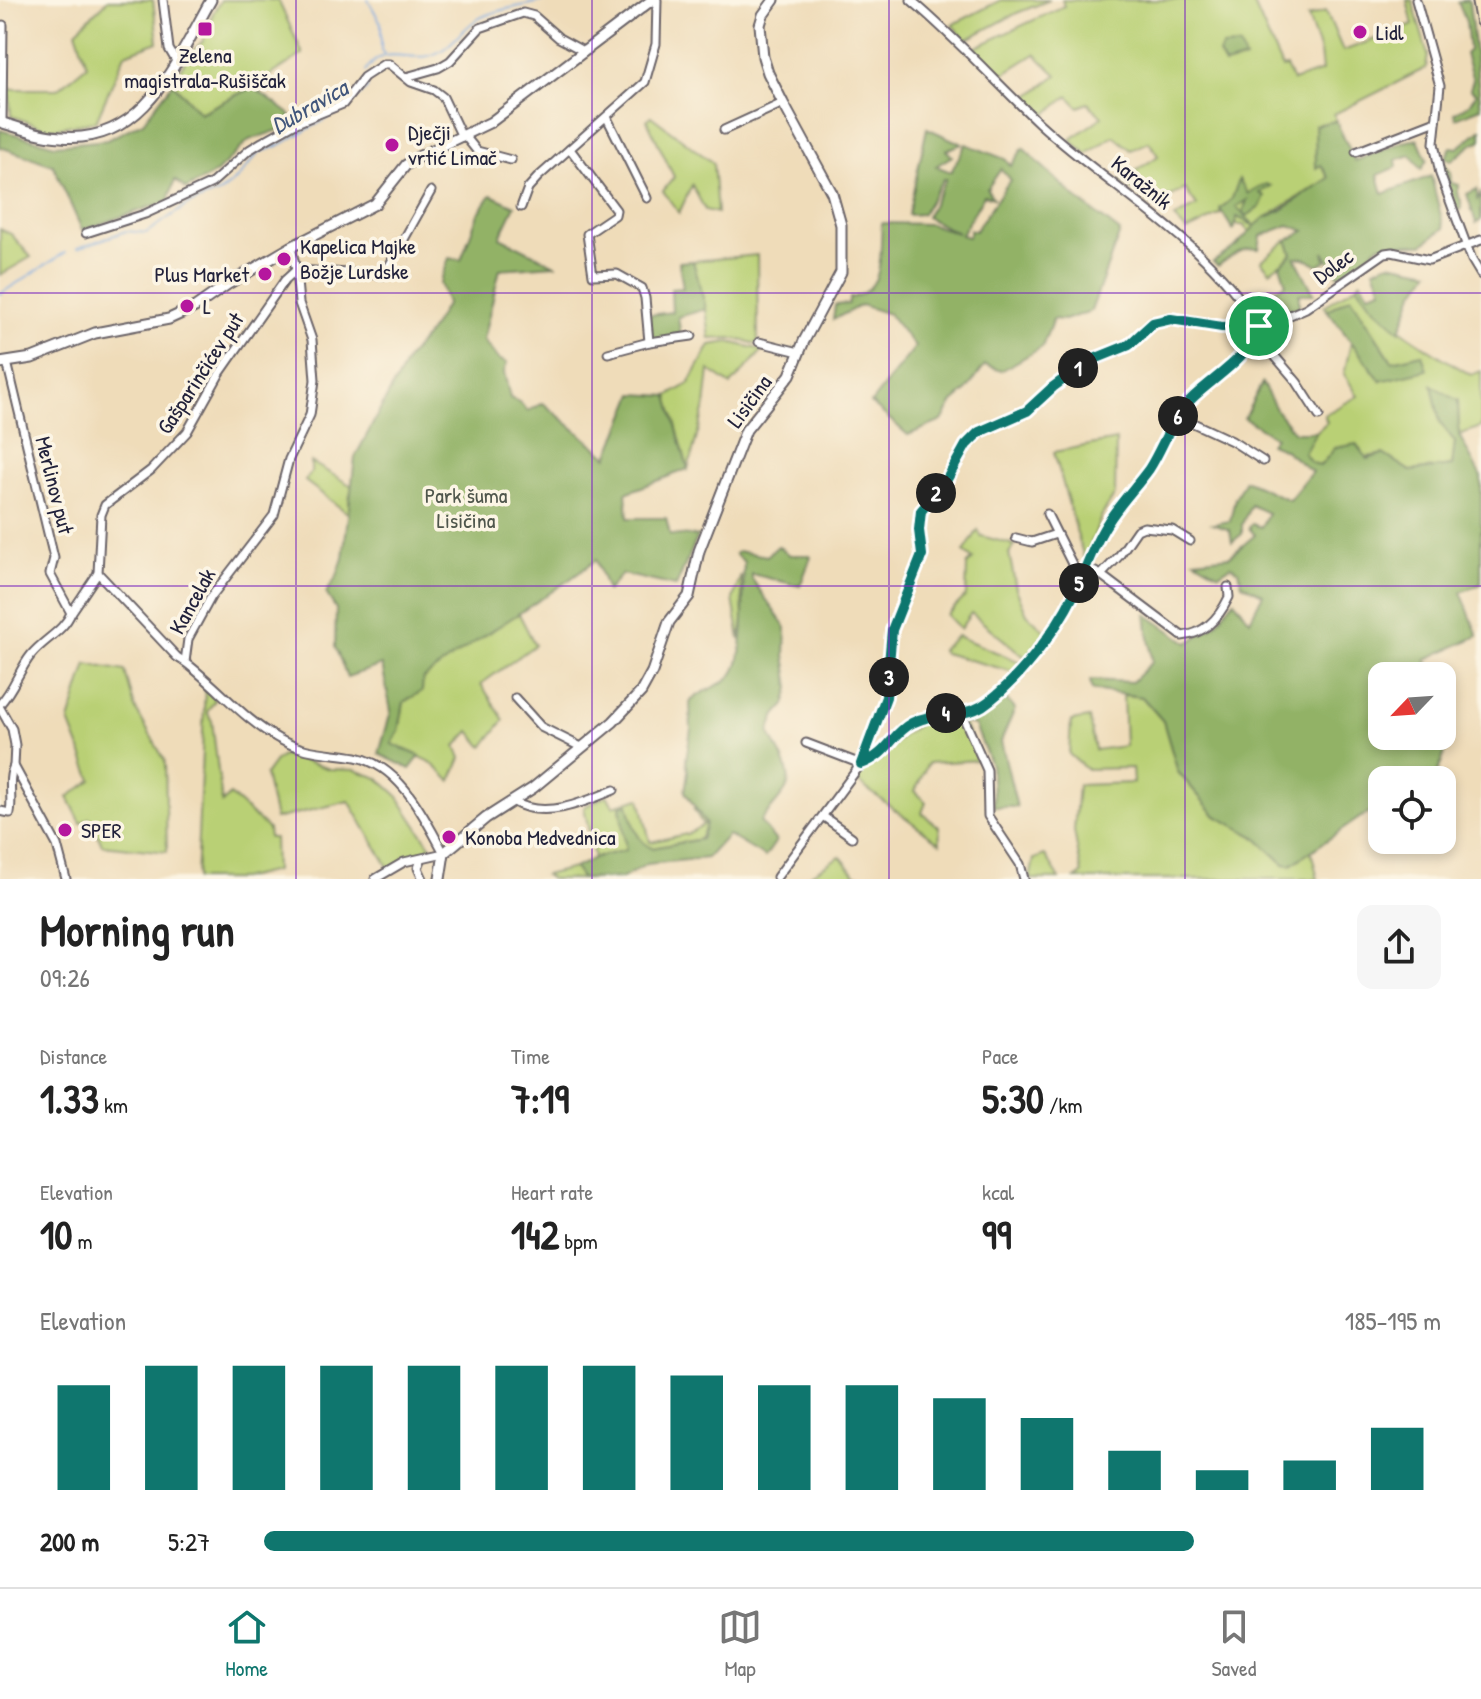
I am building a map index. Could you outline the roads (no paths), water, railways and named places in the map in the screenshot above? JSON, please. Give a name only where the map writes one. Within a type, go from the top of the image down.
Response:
[{"type":"main road","points":[[1477,0],[1481,9]]},
{"type":"main road","points":[[1477,0],[1481,21]]},
{"type":"street","points":[[163,0],[169,49],[176,61]]},
{"type":"street","points":[[3,25],[1,123],[56,137],[91,137],[112,131],[141,112],[160,88],[211,0]]},
{"type":"street","points":[[4,363],[32,358],[84,336],[182,314],[291,247],[375,204],[406,165],[491,122],[655,0]]},
{"type":"street","points":[[521,207],[528,188],[645,82],[656,44],[655,0]]},
{"type":"street","name":"Lisičina","points":[[375,879],[396,865],[444,853],[486,818],[533,788],[628,707],[650,678],[669,622],[689,596],[699,551],[746,430],[790,375],[841,272],[842,243],[838,210],[832,193],[768,73],[760,35],[763,15],[774,0]]},
{"type":"street","name":"Karažnik","points":[[911,0],[962,45],[1039,123],[1190,244],[1230,285],[1319,416]]},
{"type":"street","points":[[1416,0],[1440,86],[1434,143],[1440,174],[1481,275]]},
{"type":"street","points":[[406,77],[438,68],[450,61],[480,28],[523,13],[534,16],[559,38],[583,51]]},
{"type":"street","points":[[86,233],[145,214],[212,183],[262,142],[294,124],[343,104],[367,74],[381,65],[389,64],[411,82],[434,90],[443,97],[464,137],[477,151],[511,160]]},
{"type":"street","points":[[724,130],[783,103]]},
{"type":"street","points":[[607,118],[647,198]]},
{"type":"street","points":[[1356,152],[1436,121]]},
{"type":"street","points":[[570,149],[616,210],[615,215],[587,234],[593,275],[617,274],[642,288],[649,342]]},
{"type":"street","points":[[296,270],[384,275],[431,191]]},
{"type":"street","name":"Dolec","points":[[777,877],[861,764],[886,697],[892,630],[922,555],[919,530],[921,511],[946,481],[972,438],[1027,411],[1075,370],[1129,345],[1153,323],[1171,319],[1258,330],[1306,308],[1385,253],[1429,260],[1481,240]]},
{"type":"street","name":"Kancelak","points":[[291,247],[299,303],[312,340],[315,380],[310,415],[289,459],[274,515],[211,597],[188,639],[185,662],[261,728],[282,741],[314,752],[366,760],[386,771],[422,814],[444,853]]},
{"type":"street","name":"Gašparinčićev put","points":[[98,573],[101,515],[105,505],[151,470],[187,432],[242,339],[277,290],[296,270]]},
{"type":"street","points":[[806,743],[861,764],[879,756],[910,723],[939,713],[972,712],[994,697],[1031,658],[1058,622],[1108,522],[1150,467],[1187,403],[1243,354],[1258,330]]},
{"type":"street","points":[[608,353],[649,342],[692,336]]},
{"type":"street","points":[[759,342],[799,352]]},
{"type":"street","name":"Merlinov put","points":[[4,363],[54,558],[50,574],[71,613]]},
{"type":"street","points":[[1178,416],[1232,441],[1263,461]]},
{"type":"street","points":[[1047,514],[1074,568],[1082,576]]},
{"type":"street","points":[[1101,575],[1137,530],[1144,527],[1172,530],[1190,541]]},
{"type":"street","points":[[1016,538],[1032,542],[1056,534]]},
{"type":"street","points":[[1085,567],[1101,575],[1182,636],[1197,632],[1211,622],[1229,597],[1228,587]]},
{"type":"street","points":[[66,879],[57,845],[14,766],[12,729],[0,706],[31,655],[67,622],[98,573],[185,662]]},
{"type":"street","points":[[515,698],[541,727],[581,747]]},
{"type":"street","points":[[961,712],[987,770],[988,816],[1020,864],[1024,879]]},
{"type":"street","points":[[0,811],[10,813],[13,798],[10,771],[14,766]]},
{"type":"street","points":[[512,801],[533,810],[581,804],[614,790]]},
{"type":"street","points":[[824,817],[852,837]]},
{"type":"street","points":[[440,879],[444,853]]},
{"type":"street","points":[[421,860],[418,868],[423,879]]},
{"type":"waterway","points":[[368,0],[381,23],[381,50],[384,54]]},
{"type":"waterway","name":"Dubravica","points":[[366,71],[379,58],[394,55],[419,57],[436,53],[478,19],[545,0]]},
{"type":"waterway","name":"Dubravica","points":[[587,0],[593,3],[628,0]]},
{"type":"waterway","name":"Dubravica","points":[[78,248],[126,231],[146,233],[189,204],[221,192],[238,178],[259,152],[276,147],[346,108],[367,88],[367,77]]},
{"type":"waterway","name":"Dubravica","points":[[0,294],[66,252]]},
{"type":"place","name":"Zelena magistrala-Rušiščak","points":[[205,29]]},
{"type":"place","name":"Lidl","points":[[1360,32]]},
{"type":"place","name":"Dječji vrtić Limač","points":[[392,145]]},
{"type":"place","name":"Kapelica Majke Božje Lurdske","points":[[284,259]]},
{"type":"place","name":"Plus Market","points":[[265,274]]},
{"type":"place","name":"L","points":[[187,306]]},
{"type":"place","name":"SPER","points":[[65,830]]},
{"type":"place","name":"Konoba Medvednica","points":[[449,837]]},
{"type":"park label","name":"Park šuma Lisičina","points":[[466,508]]}]
